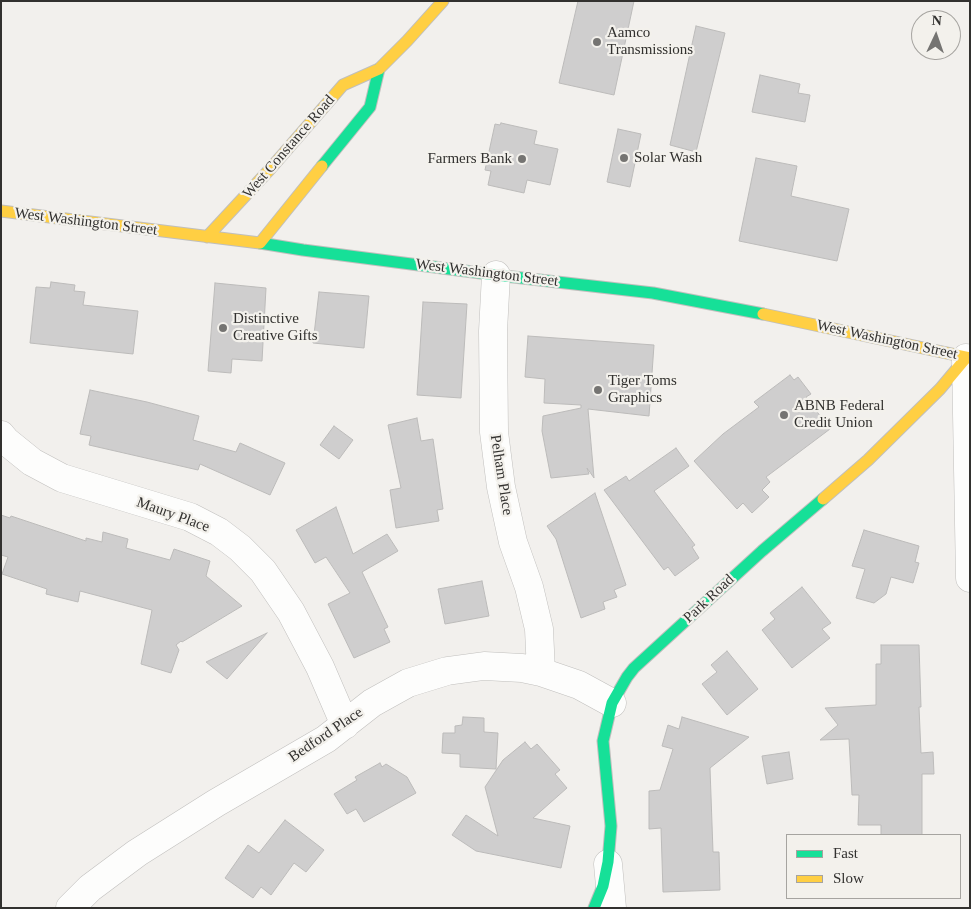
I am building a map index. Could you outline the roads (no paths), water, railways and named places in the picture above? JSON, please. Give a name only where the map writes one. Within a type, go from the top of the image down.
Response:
[{"type":"main road","name":"West Constance Road","points":[[207,237],[272,168],[343,85],[379,70],[443,1]]},
{"type":"main road","points":[[260,244],[370,107],[379,70]]},
{"type":"main road","name":"West Washington Street","points":[[1,211],[496,275],[653,293],[771,315],[968,358]]},
{"type":"main road","name":"Park Road","points":[[594,908],[603,886],[608,862],[611,826],[603,741],[608,713],[627,677],[634,668],[762,550],[868,460],[940,389],[968,358]]},
{"type":"street","name":"Pelham Place","points":[[496,275],[493,331],[494,432],[501,487],[513,542],[529,587],[539,629],[541,672]]},
{"type":"street","points":[[968,358],[970,578]]},
{"type":"street","name":"Maury Place","points":[[1,435],[32,462],[62,478],[190,517],[219,532],[240,548],[263,571],[291,612],[320,667],[345,725]]},
{"type":"street","name":"Bedford Place","points":[[70,908],[90,888],[137,853],[216,803],[326,739],[372,703],[408,683],[447,671],[484,666],[522,668],[541,672],[579,685],[612,703]]},
{"type":"street","points":[[608,862],[612,908]]},
{"type":"place","name":"Aamco Transmissions","points":[[597,42]]},
{"type":"place","name":"Solar Wash","points":[[624,158]]},
{"type":"place","name":"Farmers Bank","points":[[522,159]]},
{"type":"place","name":"Distinctive Creative Gifts","points":[[223,328]]},
{"type":"place","name":"Tiger Toms Graphics","points":[[598,390]]},
{"type":"place","name":"ABNB Federal Credit Union","points":[[784,415]]}]
